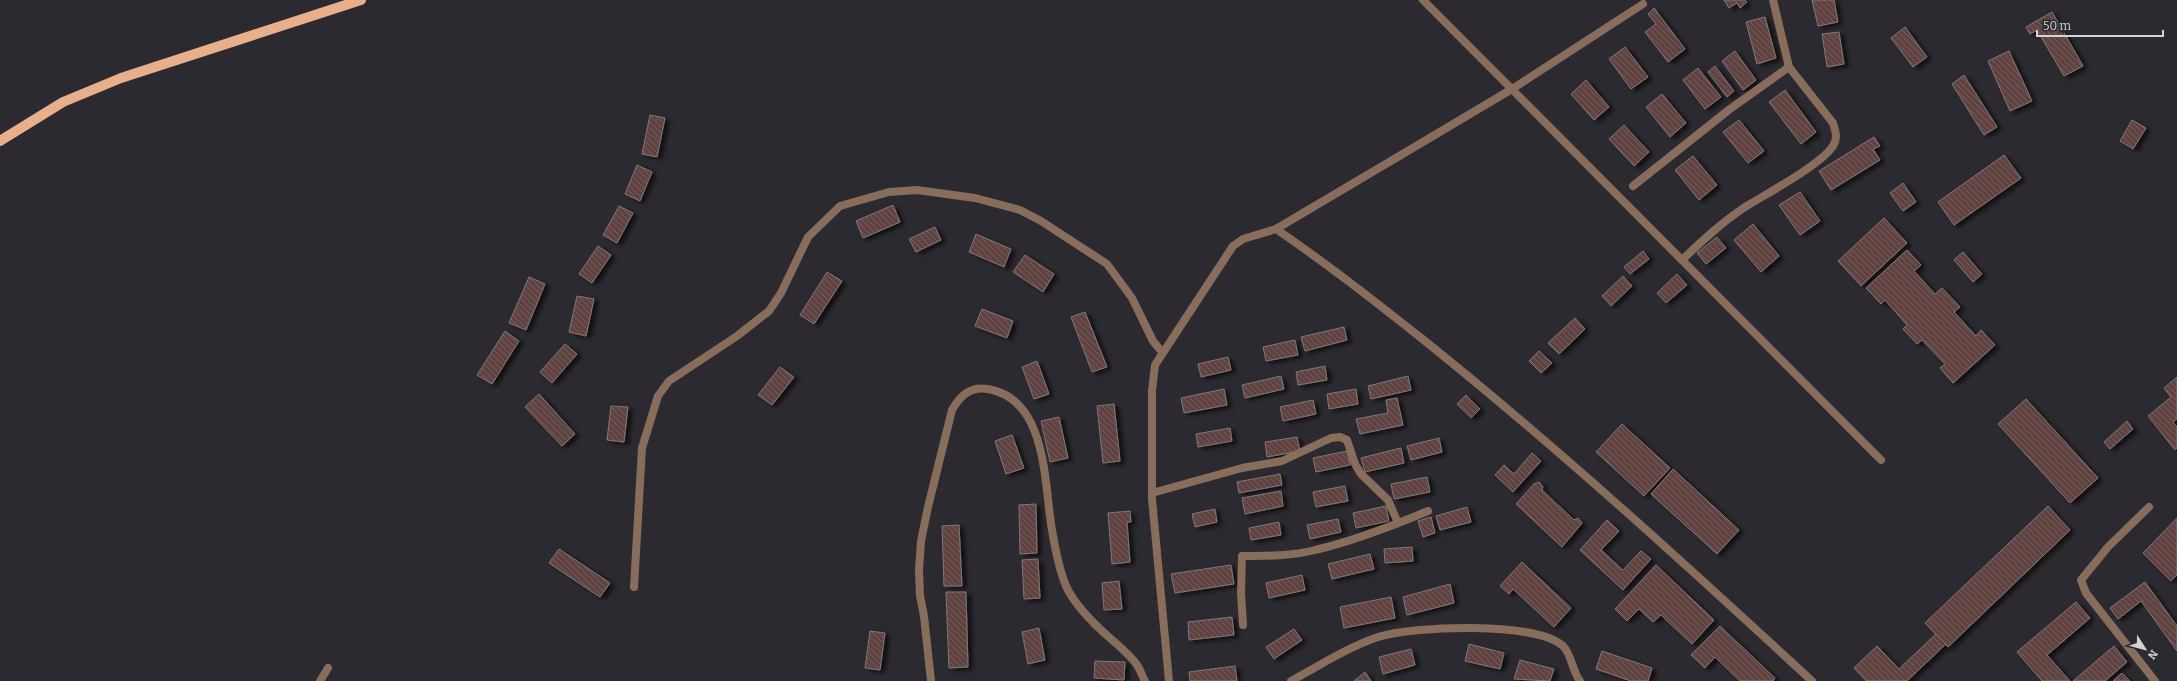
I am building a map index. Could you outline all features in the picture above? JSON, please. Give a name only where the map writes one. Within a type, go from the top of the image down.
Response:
[{"type":"main road","points":[[0,141],[63,102],[121,78],[361,0]]},
{"type":"street","points":[[1423,0],[1881,460]]},
{"type":"street","points":[[1682,260],[1713,230],[1746,207],[1785,184],[1826,153],[1834,144],[1836,133],[1833,123],[1789,67],[1773,0]]},
{"type":"street","points":[[1169,681],[1160,595],[1152,493],[1152,391],[1155,365],[1162,352],[1233,246],[1243,240],[1276,229],[1512,89],[1643,4]]},
{"type":"street","points":[[1633,186],[1730,109],[1789,67]]},
{"type":"street","points":[[634,586],[642,448],[658,396],[668,381],[737,336],[769,311],[781,293],[808,237],[840,206],[889,192],[917,190],[975,198],[1020,210],[1041,221],[1107,264],[1132,298],[1153,341],[1162,352]]},
{"type":"street","points":[[1276,229],[1328,265],[1528,425],[1676,556],[1812,681]]},
{"type":"street","points":[[931,681],[918,570],[921,541],[952,410],[960,396],[974,390],[986,388],[1011,397],[1019,405],[1035,434],[1045,472],[1051,530],[1066,585],[1072,597],[1109,638],[1128,654],[1137,665],[1145,681]]},
{"type":"street","points":[[1152,493],[1242,468],[1282,461],[1331,438],[1340,437],[1347,440],[1355,464],[1361,474],[1388,500],[1398,523]]},
{"type":"street","points":[[2149,507],[2108,547],[2081,580],[2086,593],[2155,681]]},
{"type":"street","points":[[1243,625],[1241,593],[1242,556],[1280,555],[1316,550],[1398,523],[1428,511]]},
{"type":"street","points":[[1291,681],[1377,637],[1397,632],[1454,628],[1499,629],[1539,635],[1554,640],[1563,646],[1580,681]]},
{"type":"street","points":[[320,681],[328,668]]},
{"type":"building","points":[[1724,0],[1745,0],[1747,2],[1740,8],[1737,3],[1729,8]]},
{"type":"building","points":[[1812,0],[1834,0],[1838,22],[1818,26]]},
{"type":"building","points":[[1654,8],[1685,49],[1668,62],[1645,32],[1656,24],[1648,14]]},
{"type":"building","points":[[2052,12],[2083,66],[2064,76],[2037,30],[2030,34],[2026,27]]},
{"type":"building","points":[[1765,17],[1776,58],[1757,64],[1746,22]]},
{"type":"building","points":[[1905,27],[1927,57],[1913,67],[1891,38]]},
{"type":"building","points":[[1839,32],[1844,64],[1827,67],[1822,34]]},
{"type":"building","points":[[1625,47],[1648,77],[1631,89],[1609,59]]},
{"type":"building","points":[[1735,51],[1756,80],[1743,90],[1722,61]]},
{"type":"building","points":[[2009,51],[2032,101],[2010,111],[1988,61]]},
{"type":"building","points":[[1715,66],[1734,91],[1727,97],[1708,72]]},
{"type":"building","points":[[1698,68],[1721,97],[1705,109],[1683,80]]},
{"type":"building","points":[[1964,75],[1997,127],[1984,135],[1952,84]]},
{"type":"building","points":[[1586,80],[1609,107],[1594,120],[1571,94]]},
{"type":"building","points":[[1785,90],[1816,132],[1801,144],[1769,102]]},
{"type":"building","points":[[1662,94],[1686,123],[1670,137],[1646,107]]},
{"type":"building","points":[[650,115],[665,118],[657,157],[642,154]]},
{"type":"building","points":[[1739,120],[1764,151],[1748,163],[1723,132]]},
{"type":"building","points":[[2132,120],[2146,128],[2133,149],[2120,141]]},
{"type":"building","points":[[1624,125],[1649,152],[1634,166],[1609,139]]},
{"type":"building","points":[[1874,137],[1880,146],[1873,149],[1880,160],[1831,190],[1819,171]]},
{"type":"building","points":[[2004,155],[2021,178],[1954,225],[1938,202]]},
{"type":"building","points":[[1693,156],[1717,185],[1699,200],[1675,170]]},
{"type":"building","points":[[637,165],[652,172],[640,201],[625,194]]},
{"type":"building","points":[[1903,183],[1916,202],[1903,211],[1890,193]]},
{"type":"building","points":[[1800,192],[1820,221],[1800,235],[1779,205]]},
{"type":"building","points":[[893,205],[900,222],[863,238],[856,221]]},
{"type":"building","points":[[619,206],[633,213],[617,243],[603,235]]},
{"type":"building","points":[[1884,218],[1907,243],[1861,286],[1838,261]]},
{"type":"building","points":[[1753,224],[1779,256],[1761,272],[1734,240]]},
{"type":"building","points":[[935,227],[941,240],[916,252],[909,239]]},
{"type":"building","points":[[976,234],[1011,249],[1004,267],[969,252]]},
{"type":"building","points":[[1717,237],[1726,248],[1706,264],[1697,253]]},
{"type":"building","points":[[598,246],[611,255],[592,283],[579,274]]},
{"type":"building","points":[[1907,250],[1921,265],[1914,271],[1935,294],[1942,288],[1960,307],[1954,312],[1976,336],[1981,330],[1995,345],[1953,383],[1940,368],[1945,364],[1922,340],[1917,344],[1903,329],[1907,325],[1885,300],[1881,304],[1866,288]]},
{"type":"building","points":[[1643,251],[1649,259],[1630,274],[1624,267]]},
{"type":"building","points":[[1963,252],[1982,274],[1973,282],[1954,260]]},
{"type":"building","points":[[1025,255],[1054,274],[1043,292],[1013,272]]},
{"type":"building","points":[[827,272],[842,281],[814,324],[800,315]]},
{"type":"building","points":[[1677,274],[1687,285],[1666,303],[1657,293]]},
{"type":"building","points":[[1623,276],[1632,286],[1611,306],[1602,296]]},
{"type":"building","points":[[529,277],[545,284],[526,330],[509,323]]},
{"type":"building","points":[[577,296],[594,299],[586,336],[569,332]]},
{"type":"building","points":[[982,309],[1013,321],[1007,338],[975,326]]},
{"type":"building","points":[[1085,312],[1107,367],[1092,372],[1071,317]]},
{"type":"building","points":[[1575,318],[1585,329],[1559,354],[1548,343]]},
{"type":"building","points":[[1344,327],[1347,340],[1305,351],[1301,337]]},
{"type":"building","points":[[505,331],[519,341],[492,384],[477,375]]},
{"type":"building","points":[[1295,340],[1298,355],[1266,361],[1263,347]]},
{"type":"building","points":[[565,344],[577,354],[552,383],[540,372]]},
{"type":"building","points":[[1539,351],[1552,363],[1541,373],[1529,361]]},
{"type":"building","points":[[1228,357],[1231,370],[1201,377],[1198,364]]},
{"type":"building","points":[[1037,361],[1049,394],[1034,399],[1022,367]]},
{"type":"building","points":[[1325,366],[1327,380],[1298,385],[1296,372]]},
{"type":"building","points":[[780,367],[794,377],[772,405],[758,395]]},
{"type":"building","points":[[1281,376],[1284,389],[1245,398],[1242,385]]},
{"type":"building","points":[[1408,376],[1411,390],[1371,399],[1368,386]]},
{"type":"building","points":[[2177,377],[2177,419],[2173,422],[2177,427],[2177,448],[2175,450],[2148,416],[2171,397],[2164,388]]},
{"type":"building","points":[[1224,389],[1227,405],[1184,413],[1181,398]]},
{"type":"building","points":[[1356,389],[1358,404],[1329,409],[1327,394]]},
{"type":"building","points":[[539,394],[575,434],[562,446],[525,407]]},
{"type":"building","points":[[1466,395],[1480,409],[1471,418],[1457,404]]},
{"type":"building","points":[[1397,398],[1403,425],[1360,434],[1356,419],[1388,413],[1386,400]]},
{"type":"building","points":[[2026,399],[2098,478],[2070,503],[1998,424]]},
{"type":"building","points":[[1313,400],[1316,414],[1283,421],[1280,407]]},
{"type":"building","points":[[1114,404],[1120,461],[1103,463],[1097,406]]},
{"type":"building","points":[[611,406],[628,407],[624,442],[607,440]]},
{"type":"building","points":[[1059,417],[1068,458],[1050,462],[1041,421]]},
{"type":"building","points":[[2127,421],[2133,429],[2110,449],[2104,442]]},
{"type":"building","points":[[1622,424],[1670,468],[1644,496],[1596,452]]},
{"type":"building","points":[[1230,428],[1232,441],[1198,447],[1196,434]]},
{"type":"building","points":[[1012,435],[1024,468],[1006,474],[995,441]]},
{"type":"building","points":[[1297,437],[1300,451],[1267,457],[1265,442]]},
{"type":"building","points":[[1439,438],[1442,452],[1411,460],[1407,446]]},
{"type":"building","points":[[1401,448],[1404,463],[1365,472],[1361,458]]},
{"type":"building","points":[[1347,451],[1350,465],[1316,472],[1313,458]]},
{"type":"building","points":[[1532,453],[1541,461],[1513,492],[1495,475],[1504,465],[1514,474]]},
{"type":"building","points":[[1673,469],[1739,530],[1717,554],[1651,494]]},
{"type":"building","points":[[1280,474],[1282,485],[1239,493],[1237,482]]},
{"type":"building","points":[[1427,477],[1430,492],[1394,499],[1391,484]]},
{"type":"building","points":[[1539,482],[1543,487],[1542,490],[1574,520],[1578,518],[1582,523],[1562,547],[1516,504],[1534,484]]},
{"type":"building","points":[[1345,486],[1348,501],[1316,507],[1313,492]]},
{"type":"building","points":[[1281,491],[1283,506],[1245,514],[1242,498]]},
{"type":"building","points":[[1036,504],[1037,553],[1020,554],[1019,505]]},
{"type":"building","points":[[1386,506],[1389,521],[1356,528],[1353,513]]},
{"type":"building","points":[[2048,506],[2070,530],[1948,647],[1925,623]]},
{"type":"building","points":[[1467,507],[1471,522],[1440,530],[1436,516]]},
{"type":"building","points":[[1215,509],[1217,522],[1195,527],[1192,514]]},
{"type":"building","points":[[1130,511],[1131,522],[1127,522],[1130,562],[1112,564],[1108,513]]},
{"type":"building","points":[[1431,517],[1435,533],[1423,537],[1418,521]]},
{"type":"building","points":[[2177,518],[2177,575],[2171,581],[2143,553]]},
{"type":"building","points":[[1338,519],[1341,532],[1310,539],[1307,525]]},
{"type":"building","points":[[1607,520],[1619,531],[1601,550],[1623,570],[1641,551],[1651,559],[1623,590],[1580,550]]},
{"type":"building","points":[[1279,522],[1281,535],[1251,540],[1249,528]]},
{"type":"building","points":[[959,525],[962,586],[944,586],[942,526]]},
{"type":"building","points":[[1412,547],[1413,561],[1385,563],[1384,549]]},
{"type":"building","points":[[559,549],[610,583],[600,597],[549,563]]},
{"type":"building","points":[[1370,554],[1374,569],[1332,579],[1328,564]]},
{"type":"building","points":[[1038,559],[1040,598],[1024,599],[1022,560]]},
{"type":"building","points":[[1522,562],[1571,608],[1554,627],[1513,589],[1509,594],[1500,586]]},
{"type":"building","points":[[1231,565],[1234,584],[1175,593],[1171,574]]},
{"type":"building","points":[[1656,565],[1714,620],[1692,644],[1661,615],[1653,622],[1639,609],[1627,621],[1615,609]]},
{"type":"building","points":[[1302,575],[1305,590],[1269,598],[1266,583]]},
{"type":"building","points":[[1119,581],[1122,609],[1104,610],[1102,583]]},
{"type":"building","points":[[2145,582],[2177,626],[2177,651],[2141,601],[2118,619],[2110,608]]},
{"type":"building","points":[[1450,584],[1454,603],[1407,615],[1403,597]]},
{"type":"building","points":[[946,592],[966,592],[968,667],[949,668]]},
{"type":"building","points":[[1391,597],[1395,618],[1344,628],[1340,607]]},
{"type":"building","points":[[2076,602],[2090,618],[2047,655],[2070,681],[2042,681],[2017,652]]},
{"type":"building","points":[[1232,617],[1234,635],[1189,640],[1188,622]]},
{"type":"building","points":[[1720,626],[1775,678],[1773,681],[1740,681],[1715,657],[1705,668],[1691,655]]},
{"type":"building","points":[[1039,628],[1045,660],[1028,664],[1022,632]]},
{"type":"building","points":[[1294,629],[1302,640],[1274,659],[1266,647]]},
{"type":"building","points":[[870,631],[885,633],[880,670],[865,668]]},
{"type":"building","points":[[1936,634],[1946,644],[1907,681],[1866,681],[1854,668],[1877,646],[1899,669]]},
{"type":"building","points":[[1469,644],[1504,653],[1500,669],[1465,661]]},
{"type":"building","points":[[2114,646],[2127,662],[2105,681],[2073,681]]},
{"type":"building","points":[[1411,649],[1415,665],[1383,674],[1379,657]]},
{"type":"building","points":[[1602,651],[1652,668],[1648,681],[1631,681],[1596,669]]},
{"type":"building","points":[[1520,660],[1554,669],[1550,681],[1514,679]]},
{"type":"building","points":[[1095,661],[1125,662],[1124,680],[1094,678]]},
{"type":"building","points":[[1235,666],[1237,681],[1190,681],[1189,672]]},
{"type":"building","points":[[1365,672],[1371,681],[1354,681]]},
{"type":"building","points":[[2122,673],[2130,681],[2113,681]]}]
